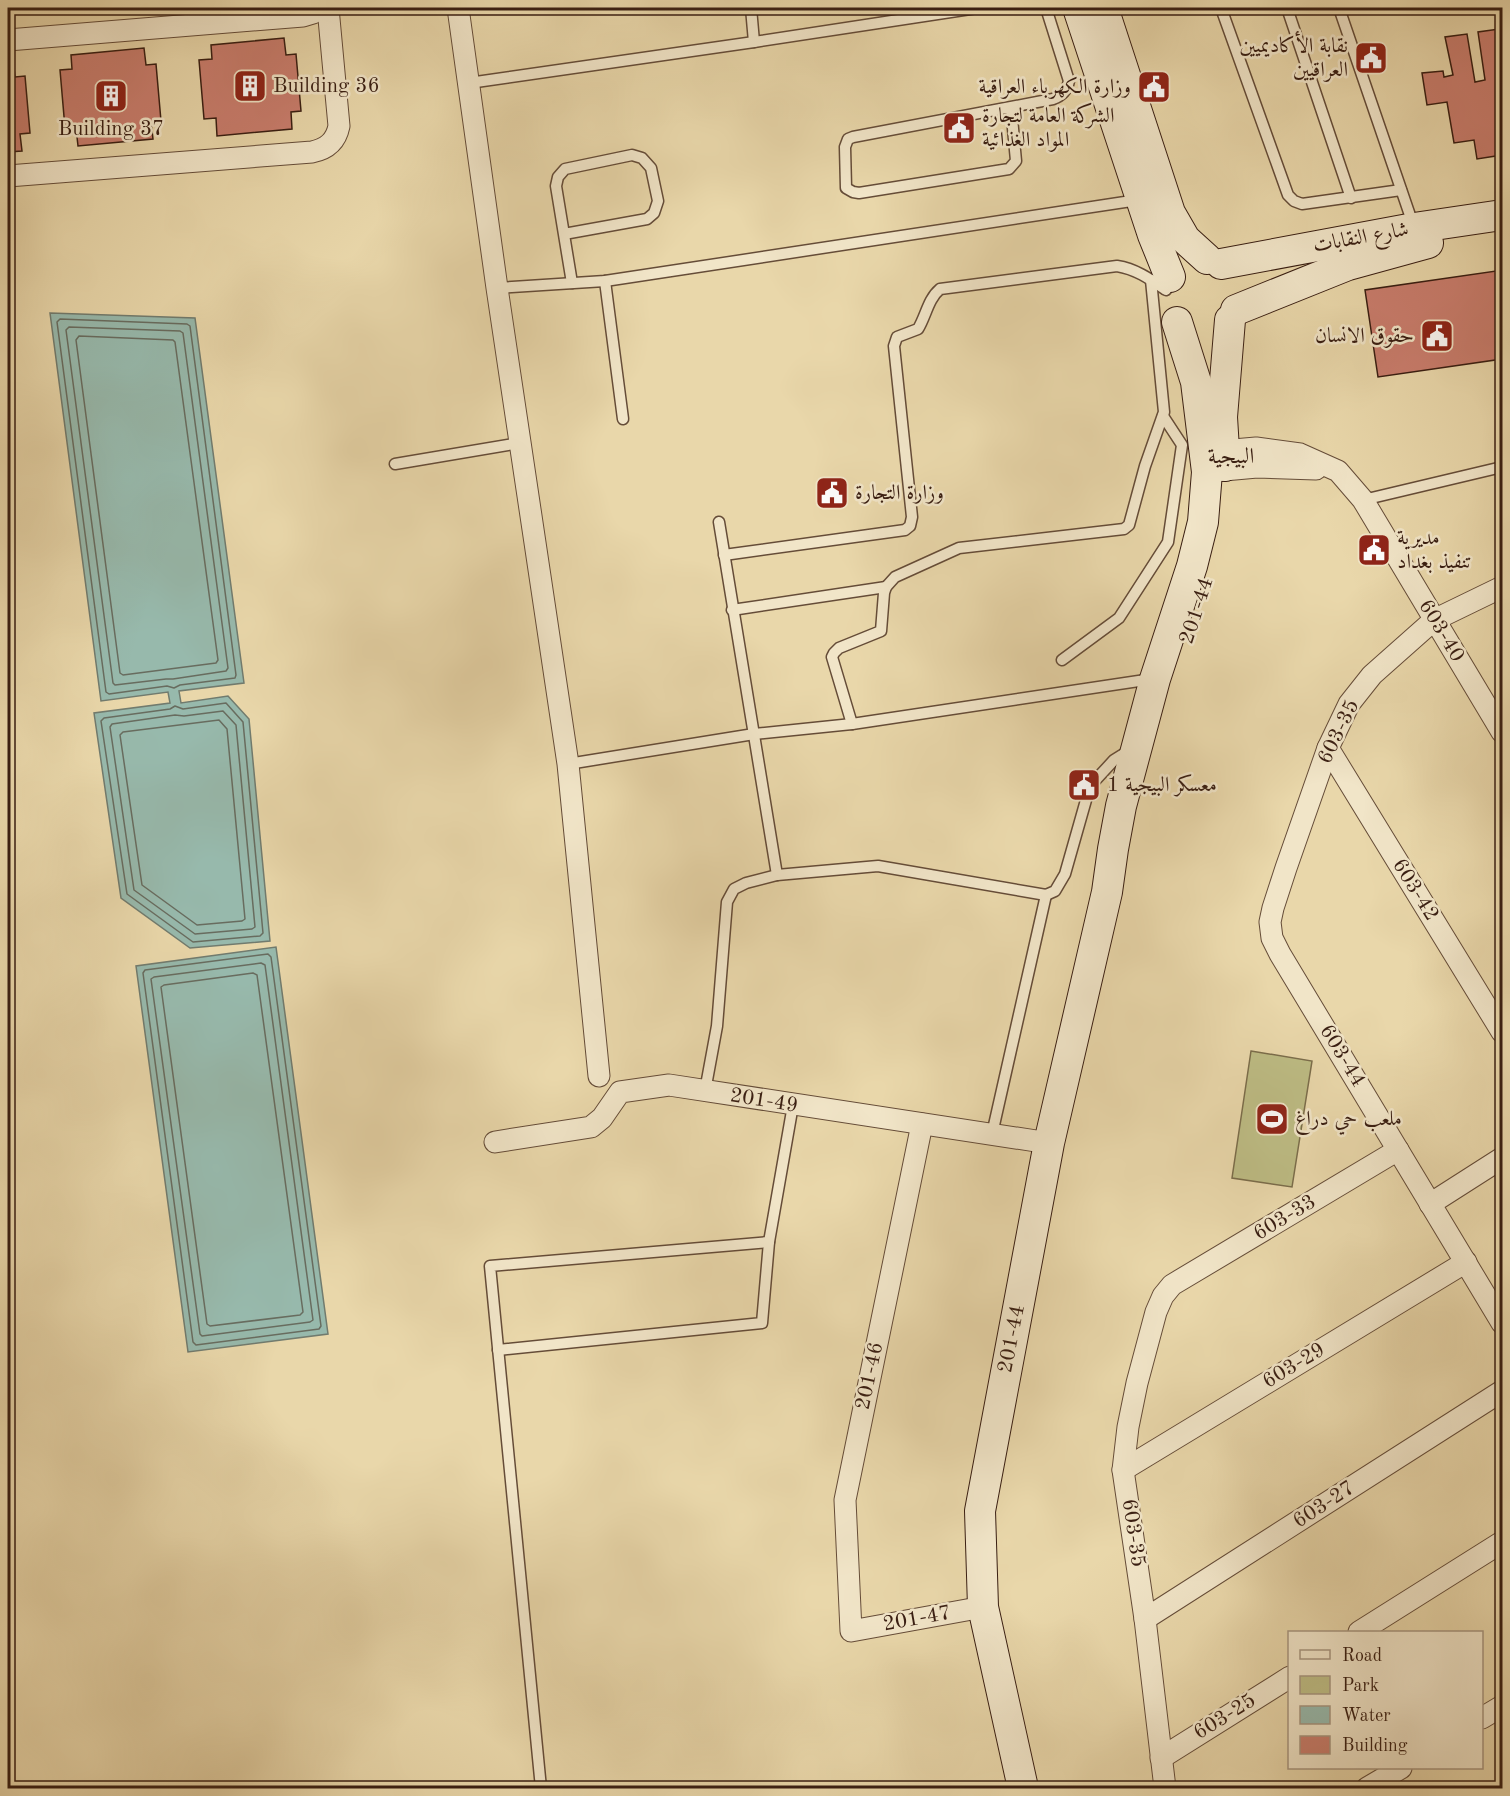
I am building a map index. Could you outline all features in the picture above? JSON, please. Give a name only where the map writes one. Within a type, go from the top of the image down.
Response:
[{"type":"street","points":[[8,40],[303,16],[320,8]]},
{"type":"street","points":[[8,176],[319,151],[331,143],[339,126],[328,8]]},
{"type":"street","points":[[458,8],[568,764],[599,1076]]},
{"type":"street","points":[[1078,8],[1153,235],[1168,307],[1177,322],[1190,330],[1204,332],[1218,329],[1233,315],[1239,295],[1238,288],[1232,274],[1185,239],[1170,213],[1102,8]]},
{"type":"street","name":"شارع النقابات","points":[[1214,261],[1503,215]]},
{"type":"street","name":"شارع النقابات","points":[[1233,315],[1348,265],[1453,236],[1503,227]]},
{"type":"street","points":[[1163,282],[1186,262],[1200,259],[1214,261]]},
{"type":"street","name":"201-44","points":[[1023,1788],[982,1607],[980,1511],[1049,1143],[1107,892],[1119,817],[1155,678],[1192,566],[1203,522],[1222,417],[1233,315]]},
{"type":"street","name":"201-44","points":[[1107,892],[1122,851],[1221,533],[1224,508],[1215,461],[1196,382],[1177,322]]},
{"type":"street","name":"603-40","points":[[1215,461],[1257,467],[1338,471],[1363,500],[1503,732]]},
{"type":"street","name":"603-35","points":[[1273,908],[1328,748],[1349,704],[1372,675],[1434,620],[1503,587]]},
{"type":"street","name":"603-42","points":[[1328,748],[1503,1032]]},
{"type":"street","name":"603-44","points":[[1273,908],[1270,922],[1272,938],[1280,954],[1503,1323]]},
{"type":"street","name":"201-49","points":[[495,1142],[591,1127],[602,1118],[620,1092],[669,1085],[1049,1143]]},
{"type":"street","name":"201-46","points":[[851,1631],[845,1500],[922,1124]]},
{"type":"street","name":"603-33","points":[[1172,1285],[1398,1150]]},
{"type":"street","points":[[1430,1204],[1503,1158]]},
{"type":"street","name":"603-29","points":[[1123,1470],[1466,1262]]},
{"type":"street","name":"603-35","points":[[1165,1788],[1145,1619],[1123,1470],[1128,1427],[1156,1312],[1163,1296],[1172,1285]]},
{"type":"street","name":"603-27","points":[[1145,1619],[1503,1391]]},
{"type":"street","points":[[1361,1631],[1503,1542]]},
{"type":"street","name":"201-47","points":[[851,1631],[982,1607]]},
{"type":"street","name":"603-25","points":[[1161,1758],[1288,1678]]},
{"type":"street","points":[[1483,1717],[1503,1706]]},
{"type":"street","points":[[1367,1788],[1398,1769]]},
{"type":"lane","points":[[751,8],[754,42]]},
{"type":"lane","points":[[469,83],[977,8]]},
{"type":"lane","points":[[1011,107],[1016,161],[1009,169],[859,193],[846,188],[845,147],[848,139],[1059,97],[1068,87],[1067,74],[1046,8]]},
{"type":"lane","points":[[1221,8],[1288,195],[1294,201],[1302,204],[1401,190]]},
{"type":"lane","points":[[1287,8],[1351,198]]},
{"type":"lane","points":[[1339,8],[1414,228]]},
{"type":"lane","points":[[564,234],[647,219],[654,213],[658,201],[651,168],[642,158],[632,155],[565,169],[558,177],[556,186],[572,283]]},
{"type":"lane","points":[[497,288],[605,281],[1141,199]]},
{"type":"lane","points":[[724,555],[905,530],[910,526],[912,517],[894,346],[897,338],[918,329],[930,302],[940,289],[1104,266],[1129,268],[1163,282],[1163,416],[1145,466],[1127,528],[959,548],[895,577],[886,587],[881,631],[839,648],[832,657],[852,724]]},
{"type":"lane","points":[[605,281],[622,419]]},
{"type":"lane","points":[[1062,660],[1119,618],[1168,542],[1182,445],[1163,416]]},
{"type":"lane","points":[[394,464],[520,443]]},
{"type":"lane","points":[[1363,500],[1503,466]]},
{"type":"lane","points":[[719,522],[777,875]]},
{"type":"lane","points":[[732,610],[886,587]]},
{"type":"lane","points":[[568,764],[754,734],[852,724],[1155,678]]},
{"type":"lane","points":[[705,1091],[717,1026],[728,902],[734,890],[746,883],[777,875],[878,866],[1046,895],[1055,891],[1065,874],[1090,786],[1114,760],[1138,745]]},
{"type":"lane","points":[[992,1134],[1046,895]]},
{"type":"lane","points":[[498,1350],[762,1323],[769,1242],[793,1105]]},
{"type":"lane","points":[[541,1788],[490,1266],[769,1242]]},
{"type":"green space","name":"ملعب حي دراغ","points":[[1251,1051],[1312,1061],[1292,1187],[1232,1178]]},
{"type":"water","points":[[50,313],[195,318],[244,683],[179,691],[181,703],[228,696],[249,719],[270,941],[190,948],[121,898],[94,713],[170,703],[168,692],[101,701]]},
{"type":"water","points":[[276,947],[328,1334],[188,1352],[136,966]]},
{"type":"building","points":[[1499,29],[1502,50],[1502,155],[1477,159],[1474,140],[1454,143],[1447,102],[1427,105],[1422,73],[1443,71],[1444,77],[1453,75],[1445,37],[1467,34],[1475,82],[1485,80],[1478,32]]},
{"type":"building","name":"Building 36","points":[[284,38],[286,55],[296,54],[301,111],[291,112],[292,129],[217,136],[216,118],[204,119],[199,60],[212,59],[211,45]]},
{"type":"building","name":"Building 37","points":[[144,48],[146,65],[156,64],[161,121],[151,122],[153,139],[78,146],[76,128],[65,128],[60,70],[72,69],[71,55]]},
{"type":"building","points":[[8,60],[13,60],[15,77],[25,76],[30,133],[20,134],[22,151],[8,152]]},
{"type":"building","name":"حقوق الانسان","points":[[1496,271],[1502,313],[1502,359],[1378,377],[1365,290]]},
{"type":"place","name":"نقابة الأكاديميين العراقيين","points":[[1371,58]]},
{"type":"place","name":"Building 36","points":[[250,86]]},
{"type":"place","name":"وزارة الكهرباء العراقية","points":[[1154,87]]},
{"type":"place","name":"Building 37","points":[[111,96]]},
{"type":"place","name":"الشركة العامة لتجارة المواد الغذائية","points":[[959,128]]},
{"type":"place","name":"حقوق الانسان","points":[[1437,336]]},
{"type":"place","name":"وزارة التجارة","points":[[832,493]]},
{"type":"place","name":"مديرية تنفيذ بغداد","points":[[1374,550]]},
{"type":"place","name":"معسكر البيجية 1","points":[[1084,785]]},
{"type":"place","name":"ملعب حي دراغ","points":[[1272,1119]]},
{"type":"district","name":"البيجية","points":[[1231,457]]}]
